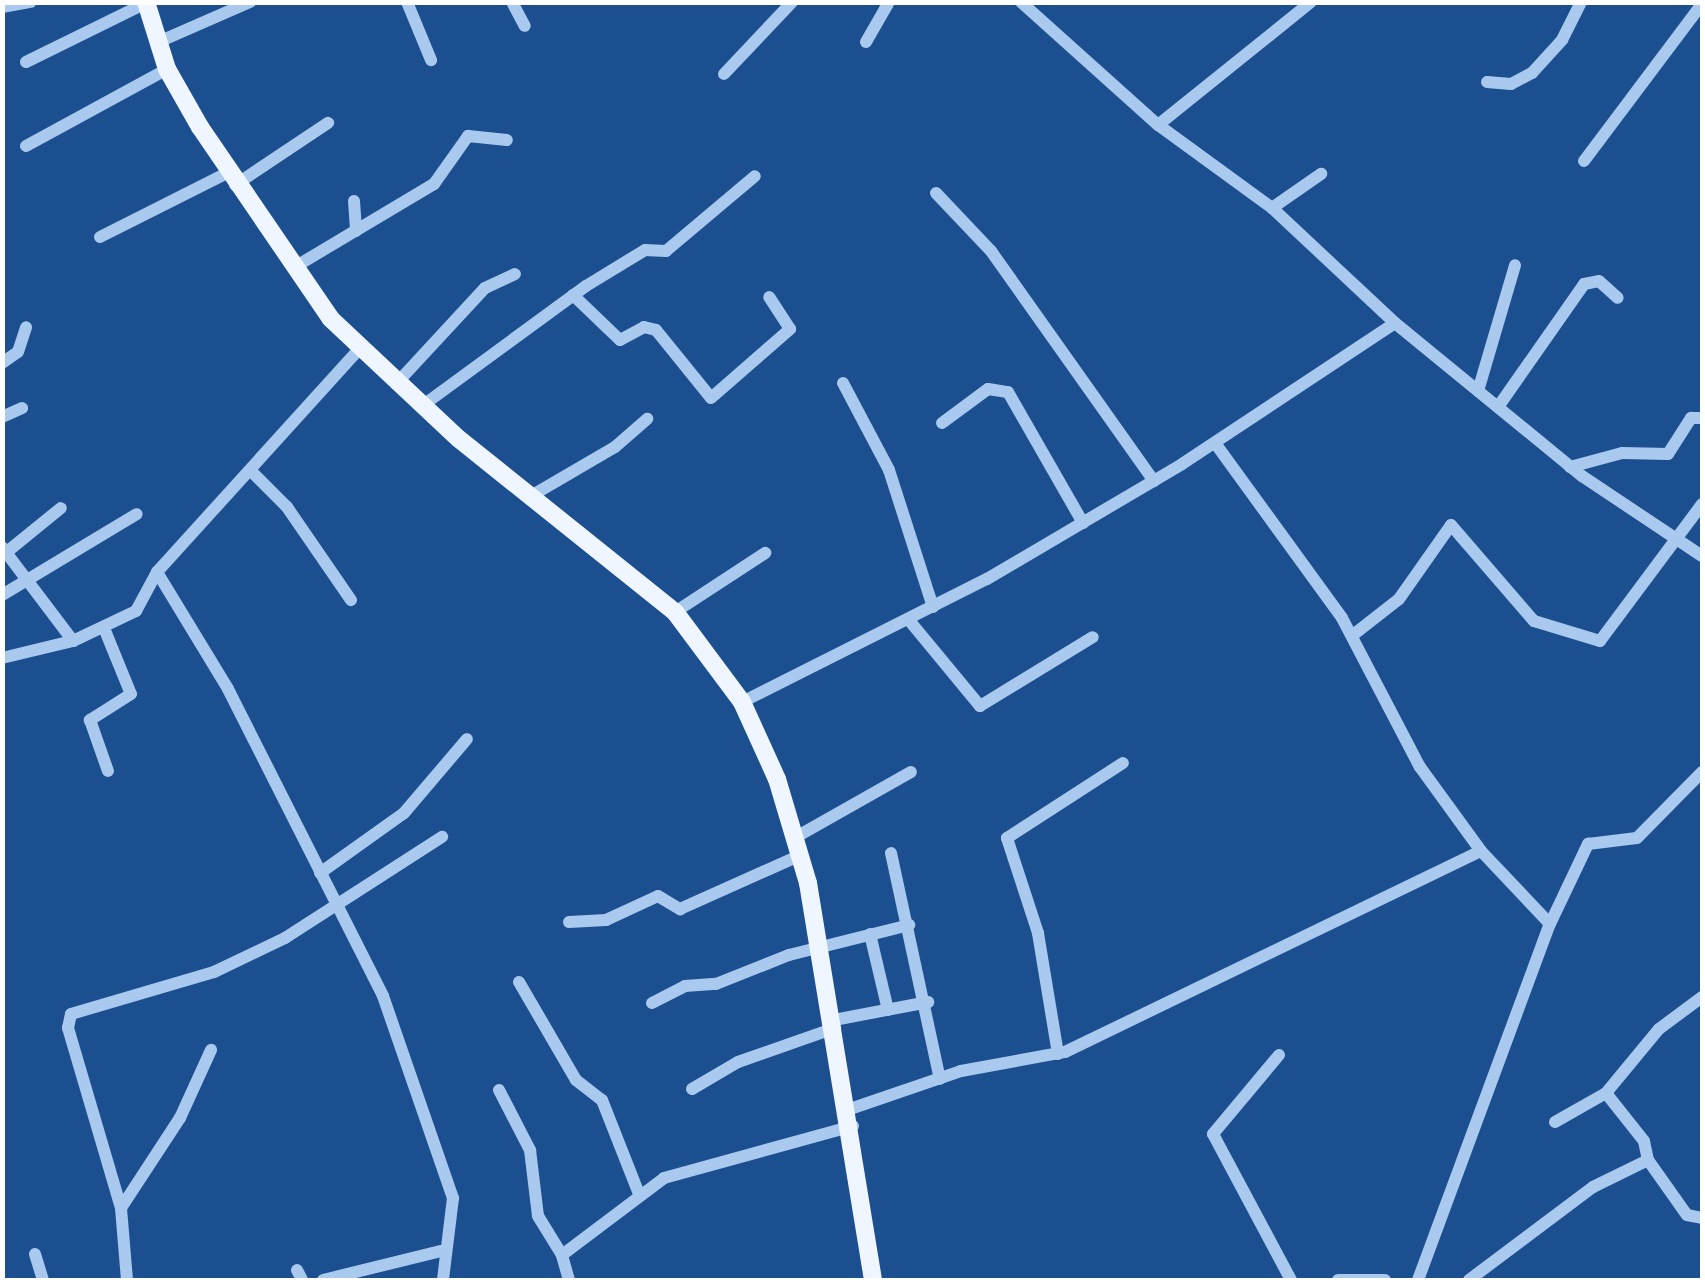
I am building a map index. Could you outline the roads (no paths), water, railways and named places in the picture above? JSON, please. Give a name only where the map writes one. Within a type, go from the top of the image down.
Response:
[{"type":"main road","points":[[146,3],[167,69],[231,179],[293,268],[359,350],[674,612],[742,702],[798,846],[852,1118],[873,1280]]},
{"type":"street","points":[[2,6],[31,2]]},
{"type":"street","points":[[156,43],[250,2]]},
{"type":"street","points":[[407,2],[431,60]]},
{"type":"street","points":[[512,2],[525,26]]},
{"type":"street","points":[[724,74],[792,2]]},
{"type":"street","points":[[866,42],[890,2]]},
{"type":"street","points":[[1022,2],[1158,125],[1272,208],[1395,322],[1570,467],[1678,536],[1702,556]]},
{"type":"street","points":[[1158,125],[1311,2]]},
{"type":"street","points":[[1487,82],[1511,84],[1532,72],[1562,40],[1581,2]]},
{"type":"street","points":[[26,62],[146,3]]},
{"type":"street","points":[[1584,160],[1702,4]]},
{"type":"street","points":[[26,146],[167,69]]},
{"type":"street","points":[[100,236],[231,179],[328,123]]},
{"type":"street","points":[[293,268],[442,177],[468,136],[507,140]]},
{"type":"street","points":[[1272,208],[1322,174]]},
{"type":"street","points":[[422,406],[573,295],[645,250],[666,251],[755,176]]},
{"type":"street","points":[[936,193],[991,251],[1154,481]]},
{"type":"street","points":[[354,201],[356,231]]},
{"type":"street","points":[[1478,392],[1516,265]]},
{"type":"street","points":[[396,384],[485,288],[515,274]]},
{"type":"street","points":[[1498,406],[1584,284],[1598,282],[1618,298]]},
{"type":"street","points":[[573,295],[620,340],[644,327],[656,330],[711,398],[790,330],[768,297]]},
{"type":"street","points":[[742,702],[933,607],[1083,523],[1215,443],[1395,322]]},
{"type":"street","points":[[2,363],[18,352],[26,327]]},
{"type":"street","points":[[2,658],[74,641],[146,602],[157,572],[359,350]]},
{"type":"street","points":[[843,383],[888,470],[933,607]]},
{"type":"street","points":[[942,423],[988,389],[1008,392],[1083,523]]},
{"type":"street","points":[[2,417],[22,408]]},
{"type":"street","points":[[1570,467],[1622,452],[1668,454],[1691,418],[1702,418]]},
{"type":"street","points":[[530,496],[616,448],[647,419]]},
{"type":"street","points":[[1215,443],[1353,635],[1420,767],[1481,851],[1550,924]]},
{"type":"street","points":[[252,472],[287,507],[351,600]]},
{"type":"street","points":[[1353,635],[1399,599],[1451,526],[1534,621],[1600,640],[1702,504]]},
{"type":"street","points":[[62,508],[5,549],[32,578],[74,641]]},
{"type":"street","points":[[2,595],[137,514]]},
{"type":"street","points":[[674,612],[765,553]]},
{"type":"street","points":[[157,572],[228,689],[383,996],[453,1198],[454,1224],[441,1251],[443,1280]]},
{"type":"street","points":[[908,619],[980,706],[1092,637]]},
{"type":"street","points":[[104,628],[132,694],[90,720],[108,772]]},
{"type":"street","points":[[320,873],[404,813],[467,738]]},
{"type":"street","points":[[1058,1054],[1038,933],[1007,838],[1123,762]]},
{"type":"street","points":[[569,922],[606,920],[658,896],[680,908],[798,846],[911,772]]},
{"type":"street","points":[[1418,1280],[1550,924],[1588,844],[1637,838],[1702,772]]},
{"type":"street","points":[[126,1280],[121,1208],[68,1028],[71,1014],[214,972],[340,909],[442,837]]},
{"type":"street","points":[[562,1255],[664,1178],[852,1118],[940,1080],[1058,1054],[1481,851]]},
{"type":"street","points":[[891,853],[928,1002],[940,1080]]},
{"type":"street","points":[[652,1003],[820,947],[909,926]]},
{"type":"street","points":[[870,934],[888,1010]]},
{"type":"street","points":[[518,982],[576,1080],[602,1100],[639,1194]]},
{"type":"street","points":[[1555,1122],[1606,1094],[1668,1020],[1702,996]]},
{"type":"street","points":[[692,1090],[738,1062],[834,1024],[928,1002]]},
{"type":"street","points":[[121,1208],[180,1118],[211,1050]]},
{"type":"street","points":[[1279,1055],[1214,1134],[1291,1280]]},
{"type":"street","points":[[498,1090],[530,1150],[538,1216],[562,1255],[569,1280]]},
{"type":"street","points":[[1606,1094],[1644,1140],[1648,1160],[1686,1216],[1702,1218]]},
{"type":"street","points":[[1469,1280],[1594,1187],[1648,1160]]},
{"type":"street","points":[[323,1280],[441,1251]]},
{"type":"street","points":[[35,1254],[43,1280]]},
{"type":"street","points":[[1338,1280],[1385,1280]]}]
